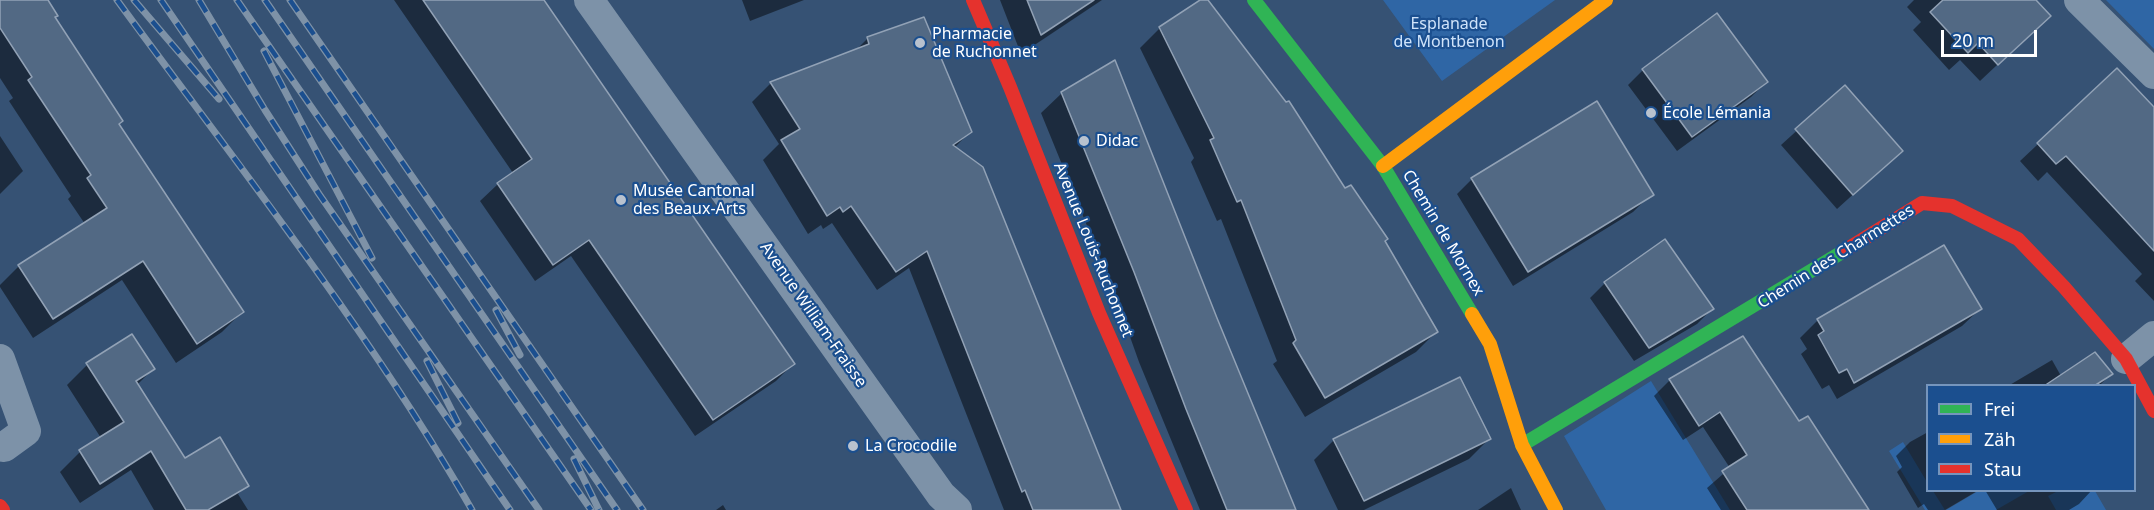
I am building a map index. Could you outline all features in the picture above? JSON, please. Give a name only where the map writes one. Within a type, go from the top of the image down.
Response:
[{"type":"street","name":"Avenue William-Fraisse","points":[[589,0],[941,495],[957,510]]},
{"type":"street","name":"Avenue Louis-Ruchonnet","points":[[973,0],[1047,179],[1099,313],[1186,510]]},
{"type":"street","name":"Chemin de Mornex","points":[[1254,0],[1383,166],[1490,344],[1522,445],[1556,510]]},
{"type":"street","points":[[1383,166],[1606,0]]},
{"type":"street","points":[[2079,0],[2154,74]]},
{"type":"street","name":"Chemin des Charmettes","points":[[1522,445],[1751,309],[1922,203],[1952,206],[2018,239],[2064,287],[2126,358],[2154,411]]},
{"type":"street","points":[[2126,358],[2154,336]]},
{"type":"street","points":[[0,359],[26,431],[1,449]]},
{"type":"street","points":[[0,506],[3,510]]},
{"type":"green space","name":"Esplanade de Montbenon","points":[[1383,0],[1555,0],[1442,81]]},
{"type":"green space","points":[[2106,0],[2154,0],[2154,49]]},
{"type":"green space","points":[[1651,381],[1730,510],[1606,510],[1564,436]]},
{"type":"green space","points":[[1903,442],[1926,480],[1926,492],[1934,492],[1945,510],[1925,510],[1889,451]]},
{"type":"green space","points":[[1976,492],[2027,492],[1996,510],[1946,510]]},
{"type":"green space","points":[[2056,492],[2096,492],[2106,510],[2056,510],[2048,496]]},
{"type":"building","points":[[0,0],[48,0],[58,16],[55,17],[123,121],[119,124],[244,312],[197,344],[143,261],[53,319],[18,265],[107,208],[87,178],[91,175],[28,80],[32,77],[0,28]]},
{"type":"building","name":"Musée Cantonal des Beaux-Arts","points":[[423,0],[544,0],[795,364],[713,420],[589,240],[553,265],[497,183],[532,159]]},
{"type":"building","points":[[1027,0],[1094,0],[1041,35]]},
{"type":"building","points":[[1200,0],[1208,0],[1286,102],[1289,101],[1345,188],[1351,185],[1388,239],[1385,241],[1438,332],[1325,398],[1293,343],[1296,340],[1241,200],[1237,202],[1210,140],[1214,138],[1159,27]]},
{"type":"building","points":[[1943,0],[2036,0],[2051,16],[1998,65],[1978,43],[1968,53],[1930,12]]},
{"type":"building","points":[[1717,13],[1768,82],[1692,137],[1642,69]]},
{"type":"building","points":[[924,17],[972,132],[953,145],[983,167],[1121,510],[1033,510],[1025,490],[1022,492],[927,251],[896,272],[851,206],[843,212],[840,207],[827,216],[781,140],[800,129],[770,82],[869,44],[867,37]]},
{"type":"building","points":[[1115,60],[1296,510],[1227,510],[1186,409],[1134,272],[1061,92]]},
{"type":"building","points":[[2117,68],[2154,107],[2154,251],[2066,156],[2056,164],[2037,143]]},
{"type":"building","points":[[1845,85],[1903,151],[1853,195],[1795,129]]},
{"type":"building","points":[[1597,101],[1654,195],[1528,272],[1471,178]]},
{"type":"building","points":[[1665,239],[1714,309],[1649,348],[1604,282]]},
{"type":"building","points":[[1944,245],[1982,309],[1854,383],[1847,369],[1839,373],[1818,335],[1824,331],[1817,319]]},
{"type":"building","points":[[132,334],[155,369],[136,381],[185,458],[220,437],[249,486],[208,510],[186,510],[151,451],[100,484],[79,450],[124,422],[86,363]]},
{"type":"building","points":[[1743,336],[1799,421],[1808,416],[1869,510],[1747,510],[1722,471],[1747,455],[1720,412],[1699,426],[1669,379]]},
{"type":"building","points":[[2095,352],[2113,374],[2097,384],[2047,384]]},
{"type":"building","points":[[1460,377],[1491,439],[1364,501],[1333,439]]},
{"type":"railway","points":[[117,0],[347,314],[432,443],[472,510]]},
{"type":"railway","points":[[134,0],[219,99]]},
{"type":"railway","points":[[161,0],[510,510]]},
{"type":"railway","points":[[199,0],[319,194],[539,510]]},
{"type":"railway","points":[[237,0],[591,510]]},
{"type":"railway","points":[[265,0],[617,510]]},
{"type":"railway","points":[[290,0],[643,510]]},
{"type":"railway","points":[[264,51],[372,258]]},
{"type":"railway","points":[[496,310],[520,355]]},
{"type":"railway","points":[[427,361],[458,423]]},
{"type":"railway","points":[[574,459],[599,510]]},
{"type":"traffic: fast","points":[[1254,0],[1383,166],[1472,314]]},
{"type":"traffic: fast","points":[[1522,445],[1844,251]]},
{"type":"traffic: slow","points":[[1383,166],[1606,0]]},
{"type":"traffic: slow","points":[[1472,314],[1490,344],[1522,445],[1556,510]]},
{"type":"traffic: jam","points":[[973,0],[1010,87],[1099,313],[1186,510]]},
{"type":"traffic: jam","points":[[1844,251],[1922,203],[1952,206],[2018,239],[2064,287],[2126,359],[2154,411]]},
{"type":"traffic: jam","points":[[0,506],[3,510]]},
{"type":"place","name":"Pharmacie de Ruchonnet","points":[[920,43]]},
{"type":"place","name":"École Lémania","points":[[1651,113]]},
{"type":"place","name":"Didac","points":[[1084,141]]},
{"type":"place","name":"Musée Cantonal des Beaux-Arts","points":[[621,200]]},
{"type":"place","name":"La Crocodile","points":[[853,446]]}]
